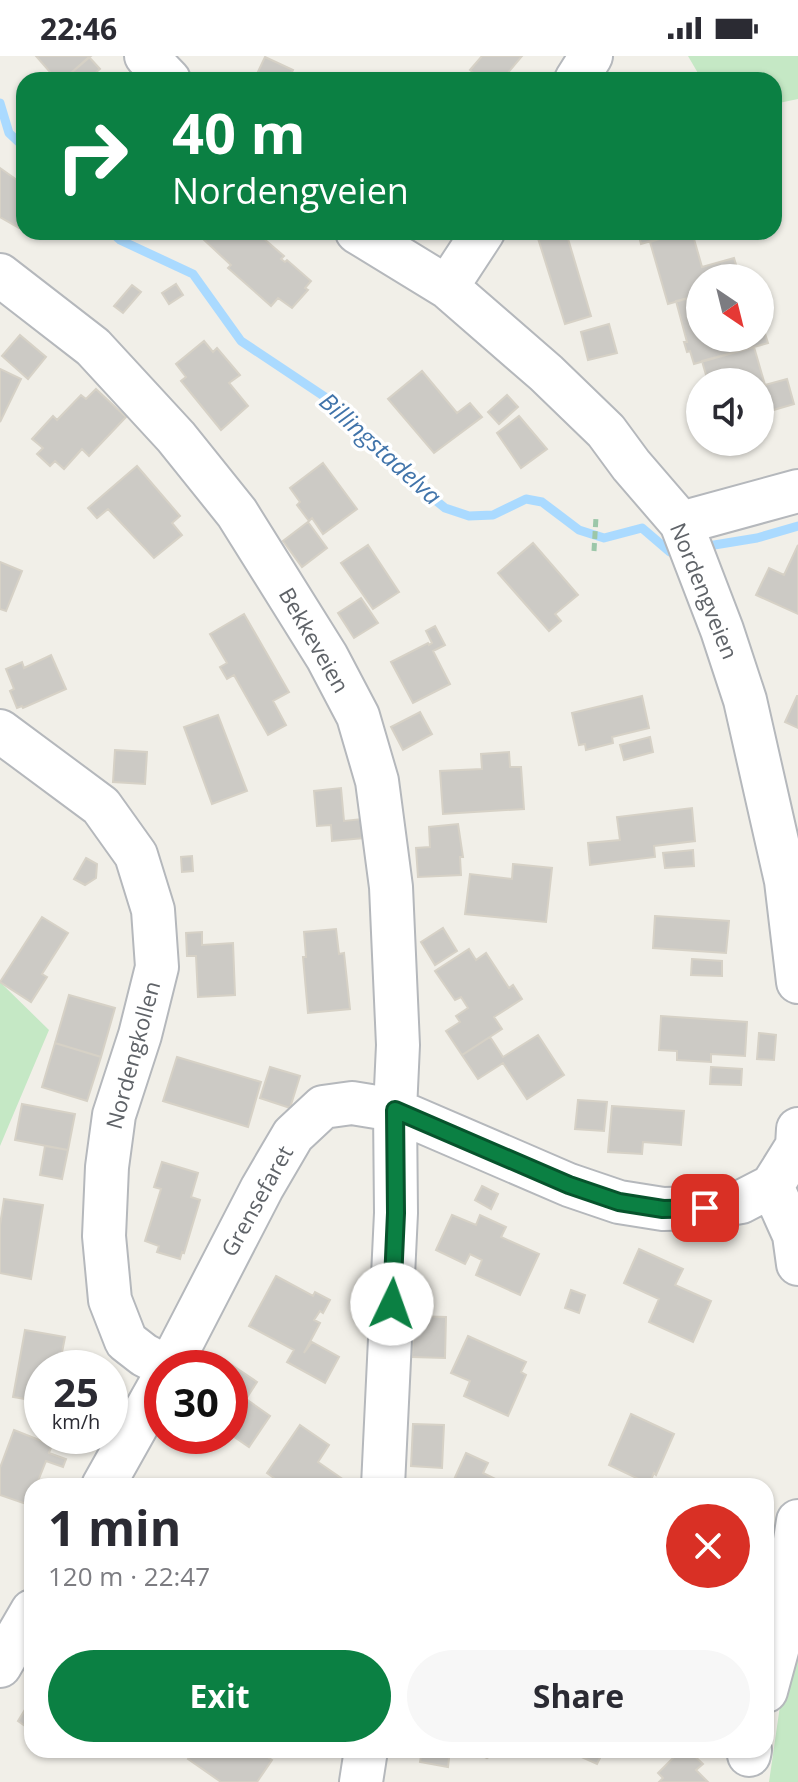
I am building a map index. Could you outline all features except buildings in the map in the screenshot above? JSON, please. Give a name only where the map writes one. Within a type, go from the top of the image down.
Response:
[{"type":"street","points":[[146,56],[161,72]]},
{"type":"street","name":"Nordengveien","points":[[370,240],[447,287],[546,373],[606,431],[681,523],[745,700],[786,881],[798,982]]},
{"type":"street","points":[[447,287],[478,240]]},
{"type":"street","name":"Bekkeveien","points":[[0,275],[93,347],[237,513],[327,657],[358,716],[377,781],[391,887],[398,1045],[396,1213],[383,1478]]},
{"type":"street","points":[[681,523],[798,491]]},
{"type":"street","name":"Nordengkollen","points":[[0,731],[101,806],[136,855],[153,910],[157,967],[140,1035],[114,1115],[107,1167],[104,1236],[110,1300],[126,1341],[144,1355]]},
{"type":"street","name":"Grensefaret","points":[[178,1350],[262,1188],[293,1135],[323,1107],[352,1103],[395,1110]]},
{"type":"street","points":[[395,1110],[569,1185],[619,1202],[663,1209],[705,1208],[741,1202],[772,1186],[797,1146],[798,1129]]},
{"type":"street","points":[[772,1186],[794,1235],[798,1264]]},
{"type":"street","points":[[107,1478],[144,1413]]},
{"type":"street","points":[[774,1661],[798,1521]]},
{"type":"street","points":[[0,1666],[24,1625]]},
{"type":"street","points":[[361,1782],[365,1758]]},
{"type":"path","points":[[594,551],[596,517]]},
{"type":"green space","points":[[688,56],[798,56],[798,99],[782,102],[782,72],[697,72]]},
{"type":"green space","points":[[0,982],[49,1030],[0,1146]]},
{"type":"green space","points":[[798,1581],[798,1782],[769,1782]]},
{"type":"waterway","name":"Billingstadelva","points":[[0,103],[9,133],[16,140]]},
{"type":"waterway","name":"Billingstadelva","points":[[120,240],[193,274],[241,341],[334,403],[445,508],[469,516],[493,515],[526,499],[542,502],[579,530],[604,538],[642,528],[670,552],[680,551]]},
{"type":"waterway","points":[[702,547],[757,538],[798,526]]},
{"type":"route","points":[[392,1304],[396,1213],[395,1110],[569,1185],[619,1202],[663,1209],[705,1208]]}]
